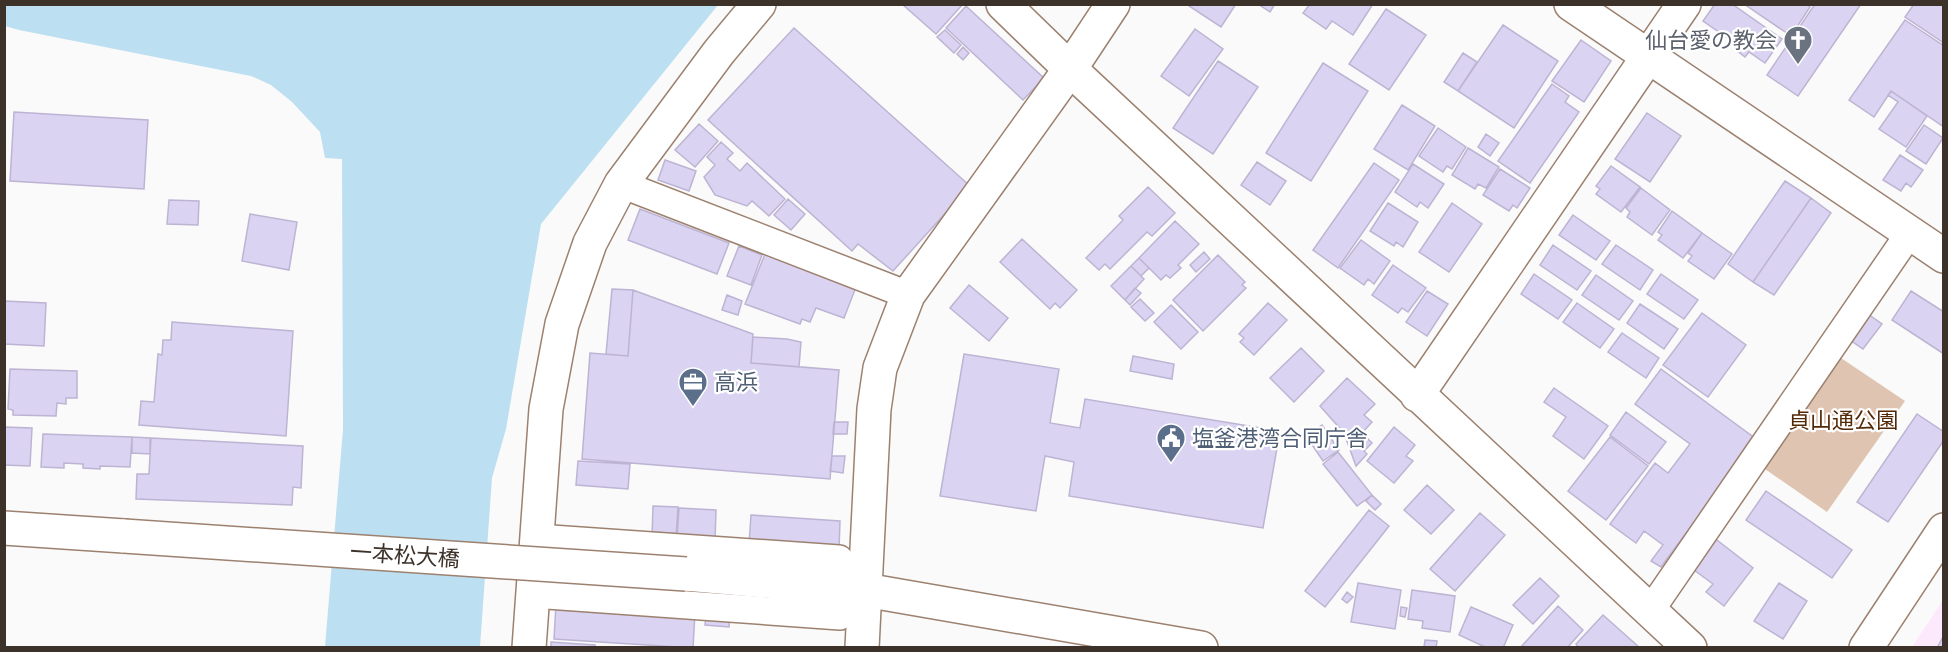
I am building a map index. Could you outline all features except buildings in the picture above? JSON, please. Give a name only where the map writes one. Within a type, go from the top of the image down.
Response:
[{"type":"street","points":[[530,648],[546,409],[562,324],[590,243],[621,184],[719,52],[759,4]]},
{"type":"street","points":[[1003,4],[1417,395],[1690,648]]},
{"type":"street","points":[[862,648],[874,409],[880,368],[908,296],[1070,69],[1113,4]]},
{"type":"street","points":[[1571,4],[1944,256]]},
{"type":"street","points":[[1417,395],[1650,57],[1684,4]]},
{"type":"street","points":[[621,184],[908,296]]},
{"type":"street","points":[[1650,611],[1909,234]]},
{"type":"street","name":"一本松大橋","points":[[4,528],[686,574],[865,590],[1201,648]]},
{"type":"street","points":[[1866,648],[1944,530]]},
{"type":"street","points":[[537,538],[838,559],[865,590]]},
{"type":"street","points":[[533,594],[840,616],[865,590]]},
{"type":"shaded area","points":[[1943,600],[1943,647],[1912,647]]},
{"type":"green space","name":"貞山通公園","points":[[1838,356],[1905,401],[1827,512],[1762,467]]},
{"type":"water","points":[[4,5],[718,5],[541,224],[506,429],[492,478],[480,647],[325,647],[343,429],[342,159],[325,158],[320,132],[292,102],[271,85],[251,76],[5,26]]},
{"type":"place","name":"仙台愛の教会","points":[[1798,66]]},
{"type":"place","name":"高浜","points":[[693,408]]},
{"type":"place","name":"塩釜港湾合同庁舎","points":[[1171,464]]}]
